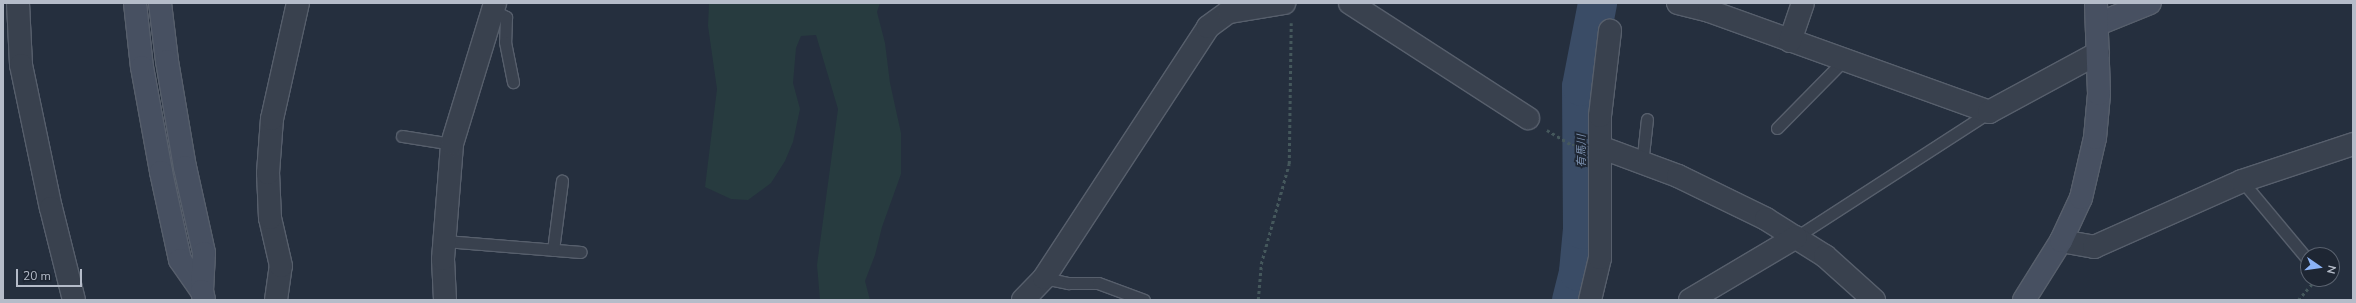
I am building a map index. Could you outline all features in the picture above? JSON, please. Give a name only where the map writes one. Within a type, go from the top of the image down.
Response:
[{"type":"street","points":[[18,3],[12,66],[51,208],[74,300]]},
{"type":"street","points":[[135,3],[142,67],[161,172],[180,260],[203,295]]},
{"type":"street","points":[[160,3],[167,61],[185,167],[204,253],[203,295]]},
{"type":"street","points":[[276,300],[281,266],[270,218],[268,173],[272,119],[298,3]]},
{"type":"street","points":[[1350,3],[1528,118]]},
{"type":"street","points":[[1678,3],[1711,7],[1790,41],[1989,112],[2098,53]]},
{"type":"street","points":[[1790,41],[1803,3]]},
{"type":"street","points":[[2024,300],[2061,241],[2081,198],[2095,138],[2099,94],[2098,24],[2096,3]]},
{"type":"street","points":[[2098,24],[2150,3]]},
{"type":"street","points":[[445,300],[445,241],[452,144],[494,7]]},
{"type":"street","points":[[1023,300],[1044,278],[1208,27],[1229,12],[1288,11]]},
{"type":"street","points":[[1590,300],[1600,258],[1600,116],[1610,31]]},
{"type":"street","points":[[2061,241],[2094,247],[2242,181],[2353,144]]},
{"type":"street","points":[[1600,148],[1678,176],[1766,219],[1825,256],[1874,300]]},
{"type":"street","points":[[1690,300],[1796,237]]},
{"type":"lane","points":[[494,7],[506,17],[505,42],[513,82]]},
{"type":"lane","points":[[1777,128],[1844,60]]},
{"type":"lane","points":[[1796,237],[1989,112]]},
{"type":"lane","points":[[1642,164],[1647,119]]},
{"type":"lane","points":[[402,136],[452,144]]},
{"type":"lane","points":[[552,250],[562,181]]},
{"type":"lane","points":[[2242,181],[2300,250]]},
{"type":"lane","points":[[445,241],[581,252]]},
{"type":"lane","points":[[1044,278],[1068,283],[1098,283],[1144,300]]},
{"type":"path","points":[[1258,300],[1261,264],[1289,164],[1288,11]]},
{"type":"path","points":[[1548,130],[1572,145]]},
{"type":"path","points":[[2298,300],[2309,287]]},
{"type":"green space","points":[[709,3],[880,3],[877,12],[885,43],[890,83],[901,133],[901,174],[865,281],[870,300],[820,300],[817,265],[838,109],[816,35],[801,36],[796,48],[793,83],[800,109],[793,142],[785,161],[771,183],[748,200],[731,199],[705,187],[717,89],[708,26]]},
{"type":"waterway","name":"有馬川","points":[[1571,300],[1578,271],[1582,229],[1581,86],[1597,3]]}]
